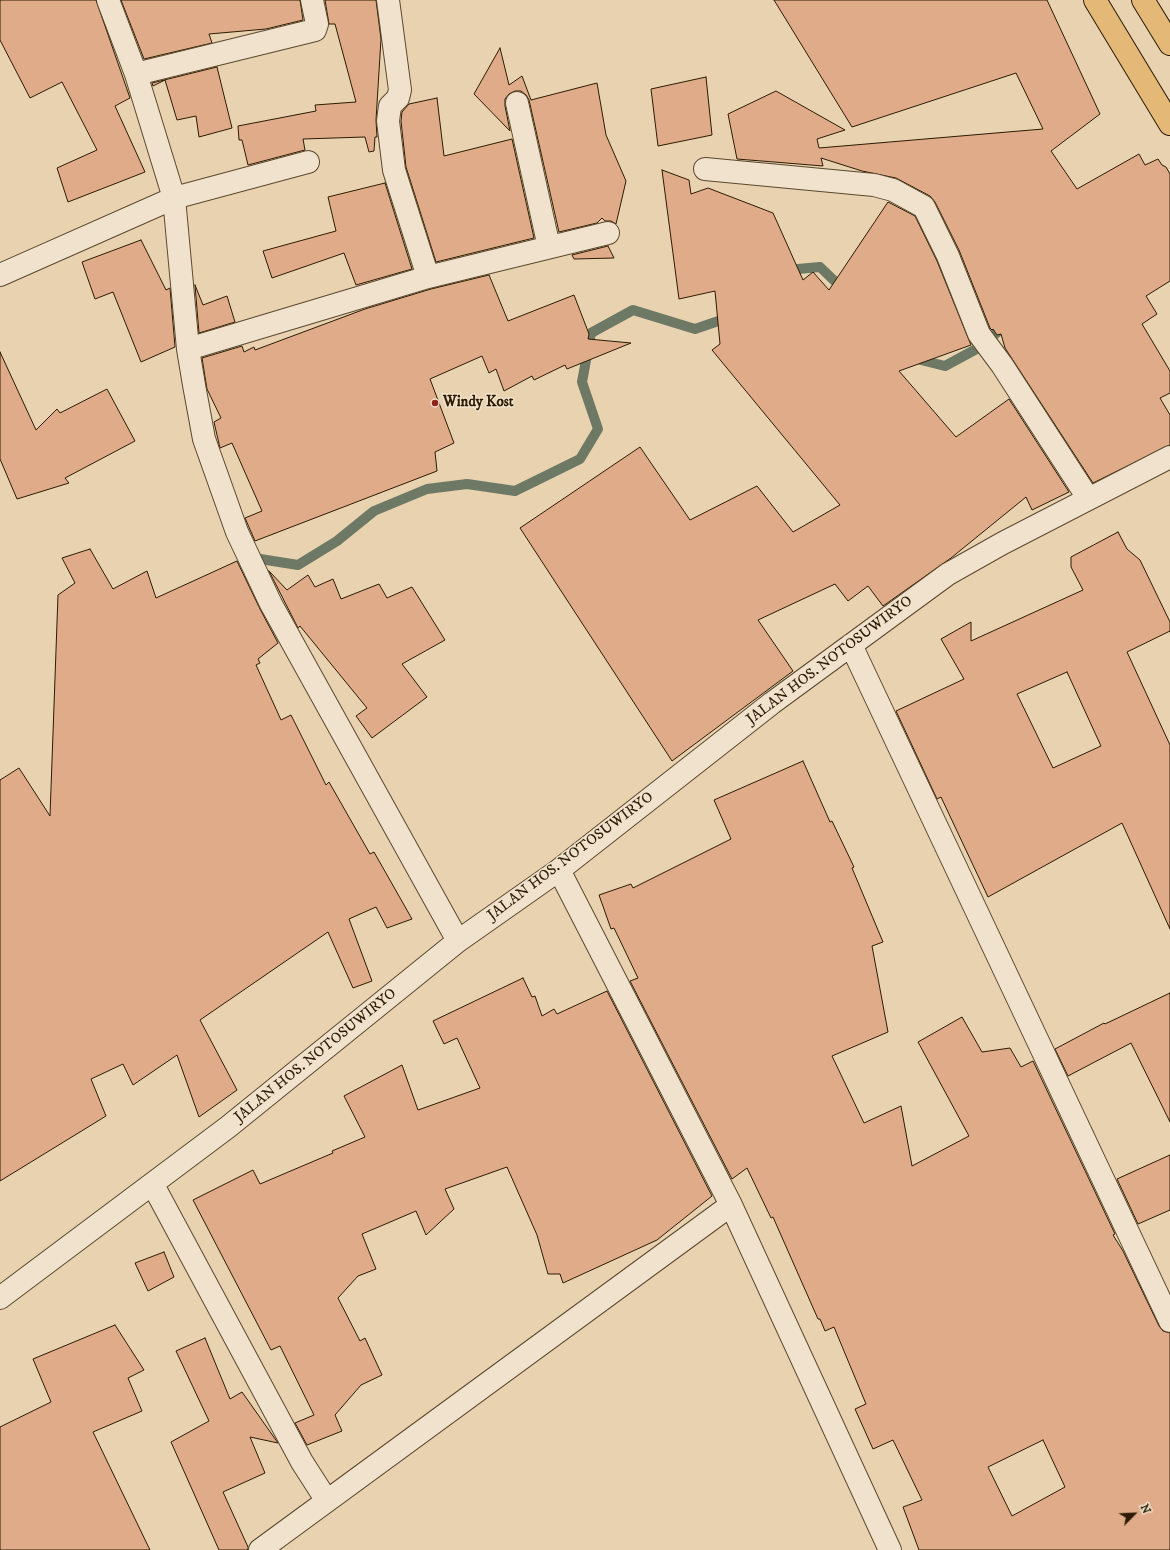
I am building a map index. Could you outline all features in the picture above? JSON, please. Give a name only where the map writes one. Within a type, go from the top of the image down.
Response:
[{"type":"highway","points":[[1095,0],[1170,124]]},
{"type":"highway","points":[[1143,0],[1170,44]]},
{"type":"street","points":[[108,0],[136,74],[174,198],[188,349],[204,438],[237,532],[270,604],[458,941]]},
{"type":"street","points":[[136,74],[315,30],[317,24],[312,0]]},
{"type":"street","points":[[388,0],[400,90],[398,98],[390,106],[388,121],[394,170],[428,277]]},
{"type":"street","points":[[517,103],[549,247]]},
{"type":"street","points":[[0,275],[174,198],[308,162]]},
{"type":"street","points":[[705,169],[874,185],[893,190],[911,199],[924,208],[948,256],[979,334],[1002,364],[1088,498]]},
{"type":"street","points":[[188,349],[428,277],[608,233]]},
{"type":"street","name":"JALAN HOS. NOTOSUWIRYO","points":[[0,1298],[153,1185],[458,941],[559,870],[772,703],[948,574],[1088,498],[1170,457]]},
{"type":"street","points":[[851,645],[1170,1320]]},
{"type":"street","points":[[559,870],[731,1205],[890,1550]]},
{"type":"street","points":[[153,1185],[302,1462],[327,1501]]},
{"type":"street","points":[[260,1550],[731,1205]]},
{"type":"building","points":[[0,0],[96,0],[130,98],[115,106],[145,172],[68,202],[57,168],[97,150],[62,82],[30,98],[0,40]]},
{"type":"building","points":[[121,0],[300,0],[303,20],[266,29],[209,34],[212,43],[144,59]]},
{"type":"building","points":[[325,0],[376,0],[381,39],[376,120],[377,137],[375,137],[374,151],[369,152],[365,137],[303,139],[305,150],[248,165],[242,140],[239,140],[238,126],[316,111],[315,105],[356,102],[335,24],[329,24]]},
{"type":"building","points":[[774,0],[1047,0],[1100,114],[1051,151],[1077,189],[1139,154],[1145,165],[1158,159],[1162,165],[1166,167],[1170,174],[1170,281],[1146,296],[1157,314],[1142,324],[1170,371],[1170,393],[1160,398],[1170,415],[1170,445],[1093,483],[1005,348],[1001,334],[997,335],[993,329],[992,330],[990,328],[959,250],[935,202],[930,196],[896,178],[862,171],[821,158],[823,166],[737,159],[728,114],[776,91],[845,130],[817,139],[819,148],[1043,129],[1016,73],[852,127]]},
{"type":"building","points":[[500,48],[509,85],[522,76],[531,100],[597,83],[606,135],[626,181],[616,224],[611,221],[605,221],[602,218],[597,223],[559,232],[529,100],[526,95],[521,91],[515,91],[509,94],[505,99],[510,131],[474,94]]},
{"type":"building","points":[[217,67],[232,128],[199,137],[196,116],[177,120],[165,80],[153,86],[152,83]]},
{"type":"building","points":[[706,77],[712,135],[658,146],[651,89]]},
{"type":"building","points":[[437,98],[444,156],[512,139],[534,238],[436,262],[406,167],[401,121],[402,112],[409,104]]},
{"type":"building","points":[[662,170],[689,180],[691,194],[708,188],[773,213],[803,280],[813,272],[829,290],[888,202],[915,216],[937,261],[971,345],[899,371],[956,437],[1009,399],[1069,492],[1032,510],[1026,497],[951,558],[883,606],[868,586],[848,601],[835,584],[758,620],[793,671],[672,761],[520,528],[640,447],[690,520],[757,486],[793,532],[840,505],[712,350],[720,344],[715,291],[679,299]]},
{"type":"building","points":[[385,183],[412,269],[356,285],[344,253],[272,278],[263,251],[336,231],[328,197]]},
{"type":"building","points":[[141,240],[166,290],[170,288],[175,347],[141,362],[113,292],[95,299],[82,262]]},
{"type":"building","points":[[608,246],[614,258],[574,259],[572,255]]},
{"type":"building","points":[[489,275],[508,321],[574,295],[589,334],[588,339],[631,343],[567,369],[565,365],[534,380],[532,376],[504,391],[496,369],[489,373],[482,356],[430,379],[454,443],[435,452],[437,471],[255,541],[245,518],[262,511],[232,443],[220,448],[214,422],[221,418],[207,389],[202,358],[242,346],[244,352],[254,347],[255,350],[365,309],[431,289]]},
{"type":"building","points":[[195,285],[203,305],[227,296],[235,322],[199,333]]},
{"type":"building","points":[[0,352],[36,430],[57,409],[60,413],[107,389],[135,441],[65,478],[69,483],[17,499],[0,459]]},
{"type":"building","points":[[1118,532],[1127,549],[1140,560],[1170,622],[1170,631],[1127,652],[1170,745],[1170,929],[1122,823],[988,897],[941,797],[937,799],[896,711],[964,679],[941,639],[971,622],[971,641],[1083,590],[1071,567],[1071,557]],"holes":[[[1067,672],[1101,746],[1053,768],[1017,694]]]},
{"type":"building","points":[[90,549],[113,589],[147,571],[156,598],[237,561],[278,643],[258,659],[260,663],[256,665],[281,720],[291,715],[326,785],[329,782],[370,854],[374,852],[412,919],[387,928],[376,907],[349,919],[372,981],[353,988],[328,932],[200,1020],[237,1090],[199,1117],[177,1055],[133,1085],[123,1064],[91,1079],[106,1116],[0,1181],[0,780],[19,768],[50,816],[58,595],[75,583],[62,558]]},
{"type":"building","points":[[269,571],[287,590],[308,575],[315,587],[333,579],[341,599],[379,584],[387,598],[412,587],[445,640],[402,664],[427,697],[372,738],[356,716],[367,708],[300,626],[298,628]]},
{"type":"building","points":[[803,761],[830,822],[832,821],[854,867],[852,868],[883,942],[872,946],[888,1032],[832,1056],[864,1123],[901,1106],[912,1166],[969,1136],[918,1042],[962,1017],[982,1052],[1010,1048],[1021,1067],[1033,1061],[1115,1234],[1113,1235],[1123,1251],[1159,1326],[1163,1331],[1170,1333],[1170,1550],[919,1550],[903,1507],[922,1500],[893,1440],[873,1449],[855,1409],[866,1404],[834,1327],[825,1331],[820,1319],[818,1319],[773,1217],[771,1218],[747,1168],[732,1179],[630,981],[638,978],[614,928],[611,929],[599,895],[631,884],[633,888],[731,839],[714,800]],"holes":[[[1043,1440],[1065,1487],[1012,1516],[988,1467]]]},
{"type":"building","points":[[523,978],[532,997],[535,996],[542,1016],[554,1009],[557,1014],[607,991],[712,1196],[657,1240],[563,1283],[560,1274],[548,1274],[537,1235],[507,1167],[445,1189],[454,1209],[426,1235],[416,1211],[362,1234],[376,1269],[358,1276],[338,1298],[360,1341],[365,1338],[382,1375],[361,1385],[335,1415],[342,1431],[307,1445],[295,1423],[314,1415],[280,1346],[271,1350],[193,1200],[253,1170],[260,1184],[333,1153],[332,1151],[365,1137],[344,1096],[402,1065],[418,1110],[480,1088],[457,1038],[444,1044],[433,1021]]},
{"type":"building","points":[[1170,993],[1170,1122],[1131,1043],[1068,1076],[1055,1049],[1104,1023],[1105,1024]]},
{"type":"building","points":[[1170,1155],[1170,1210],[1138,1224],[1117,1179]]},
{"type":"building","points":[[164,1252],[174,1277],[148,1291],[135,1263]]},
{"type":"building","points":[[115,1325],[144,1370],[128,1378],[142,1411],[93,1432],[150,1550],[0,1550],[0,1427],[51,1402],[33,1359]]},
{"type":"building","points":[[205,1338],[230,1399],[242,1392],[278,1443],[250,1437],[265,1473],[223,1492],[248,1550],[219,1550],[171,1442],[209,1421],[176,1351]]},
{"type":"waterway","points":[[785,271],[820,267],[845,291]]},
{"type":"waterway","points":[[254,558],[298,565],[337,541],[374,511],[427,489],[467,484],[515,491],[580,459],[598,429],[582,382],[591,333],[633,310],[695,329],[730,317]]},
{"type":"waterway","points":[[913,358],[945,366],[982,346],[1005,325]]},
{"type":"place","name":"Windy Kost","points":[[435,403]]}]
